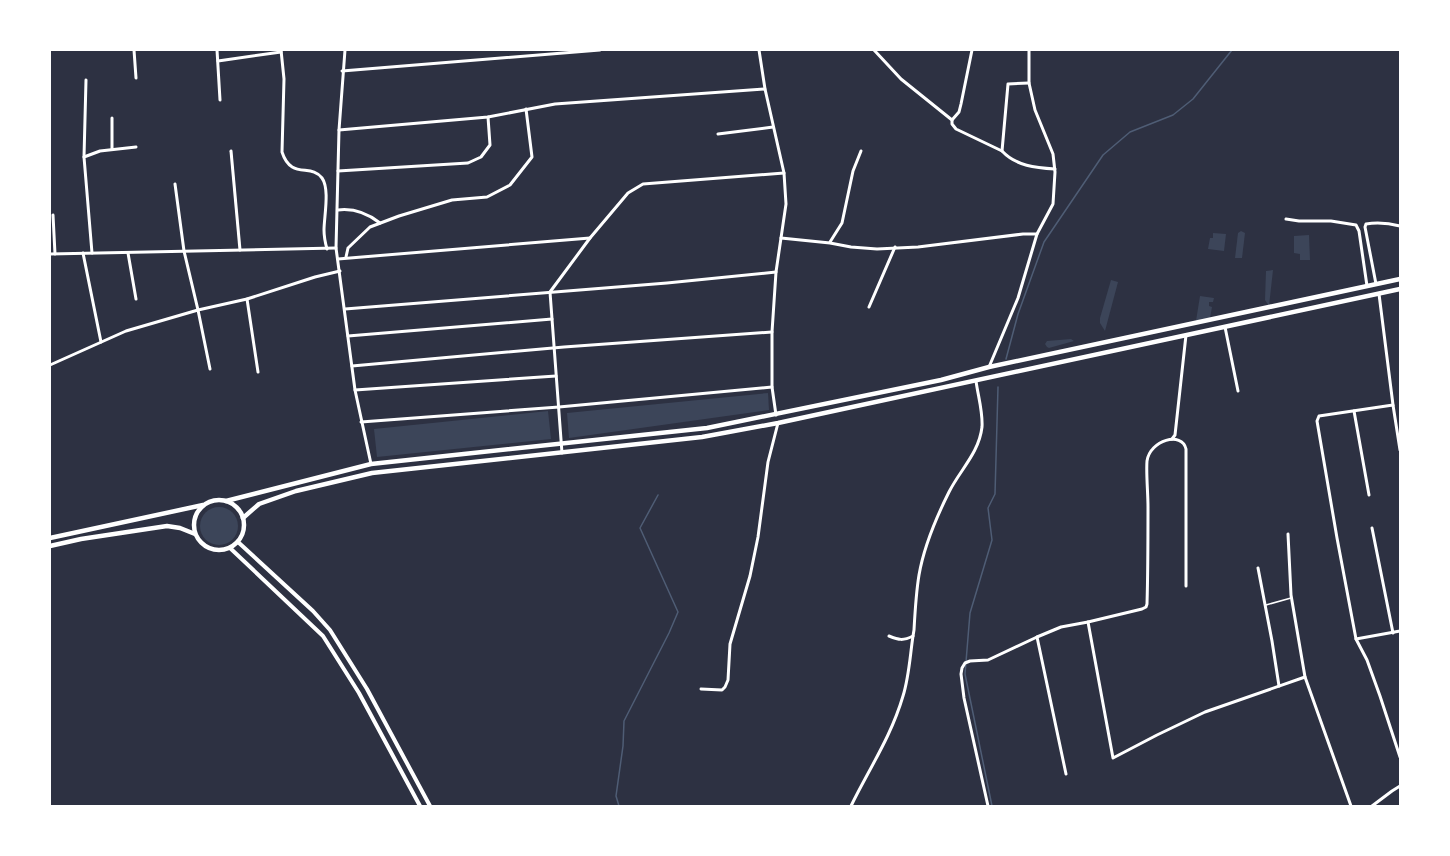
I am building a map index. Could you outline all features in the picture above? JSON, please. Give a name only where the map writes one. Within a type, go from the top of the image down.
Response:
[{"type":"main road","points":[[226,501],[371,464],[707,428],[776,415],[1401,279]]},
{"type":"main road","points":[[243,518],[253,508],[296,491],[372,473],[710,436],[1401,289]]},
{"type":"main road","points":[[218,499],[234,504],[243,518],[243,530],[238,542],[224,550],[212,549],[202,544],[193,526],[197,511],[210,501],[218,499]]},
{"type":"main road","points":[[50,538],[203,505]]},
{"type":"main road","points":[[50,546],[167,526],[195,534]]},
{"type":"main road","points":[[238,542],[295,594],[330,630],[367,689],[430,807]]},
{"type":"main road","points":[[230,548],[323,636],[359,693],[420,807]]},
{"type":"street","points":[[134,50],[136,78]]},
{"type":"street","points":[[218,50],[220,100]]},
{"type":"street","points":[[345,50],[339,130],[336,248],[355,390],[371,464]]},
{"type":"street","points":[[534,50],[535,54]]},
{"type":"street","points":[[342,71],[600,50]]},
{"type":"street","points":[[759,50],[765,89],[784,173],[786,204],[776,272],[772,332],[772,387],[776,415]]},
{"type":"street","points":[[874,50],[901,79],[952,120],[956,129],[1002,151],[1019,163],[1055,169]]},
{"type":"street","points":[[952,120],[962,104],[972,50]]},
{"type":"street","points":[[989,367],[1018,298],[1037,234],[1053,204],[1055,169],[1053,154],[1035,110],[1029,83],[1029,50]]},
{"type":"street","points":[[218,61],[281,51],[284,79],[282,152],[285,161],[293,168],[315,173],[322,177],[326,185],[323,233],[327,249]]},
{"type":"street","points":[[86,80],[84,157],[92,253]]},
{"type":"street","points":[[1002,151],[1008,84],[1029,83]]},
{"type":"street","points":[[339,130],[488,117],[555,104],[765,89]]},
{"type":"street","points":[[346,257],[348,248],[370,226],[452,200],[487,197],[510,185],[532,157],[526,109]]},
{"type":"street","points":[[338,171],[468,163],[481,157],[490,145],[488,117]]},
{"type":"street","points":[[112,118],[112,150]]},
{"type":"street","points":[[718,134],[773,126]]},
{"type":"street","points":[[84,157],[100,151],[136,147]]},
{"type":"street","points":[[231,151],[240,250]]},
{"type":"street","points":[[830,243],[842,223],[853,171],[861,151]]},
{"type":"street","points":[[562,453],[550,292],[590,238],[628,193],[642,184],[784,173]]},
{"type":"street","points":[[175,184],[184,251],[210,369]]},
{"type":"street","points":[[337,210],[360,211],[380,223]]},
{"type":"street","points":[[53,215],[55,254]]},
{"type":"street","points":[[1286,219],[1331,221],[1356,225],[1359,231],[1367,286]]},
{"type":"street","points":[[1376,284],[1366,224],[1377,222],[1401,226]]},
{"type":"street","points":[[781,238],[877,249],[918,247],[1037,234]]},
{"type":"street","points":[[338,259],[590,238]]},
{"type":"street","points":[[869,307],[895,247]]},
{"type":"street","points":[[50,254],[336,248]]},
{"type":"street","points":[[128,252],[136,299]]},
{"type":"street","points":[[83,253],[101,342]]},
{"type":"street","points":[[50,365],[126,331],[198,310],[247,299],[340,271]]},
{"type":"street","points":[[345,309],[776,272]]},
{"type":"street","points":[[1379,294],[1392,405],[1401,450]]},
{"type":"street","points":[[247,299],[258,372]]},
{"type":"street","points":[[348,336],[552,319]]},
{"type":"street","points":[[1225,327],[1238,391]]},
{"type":"street","points":[[352,366],[772,332]]},
{"type":"street","points":[[1172,439],[1175,435],[1186,335]]},
{"type":"street","points":[[355,390],[556,376]]},
{"type":"street","points":[[851,807],[882,748],[904,694],[914,630],[919,575],[926,545],[950,490],[973,455],[979,440],[982,425],[976,381]]},
{"type":"street","points":[[361,422],[772,387]]},
{"type":"street","points":[[1392,405],[1319,416],[1317,421],[1356,639],[1367,660],[1401,757]]},
{"type":"street","points":[[1354,410],[1369,495]]},
{"type":"street","points":[[701,689],[722,690],[728,680],[730,644],[750,576],[758,537],[768,462],[778,423]]},
{"type":"street","points":[[988,807],[964,698],[962,668],[965,663],[988,660],[1061,627],[1146,607],[1147,460],[1152,448],[1160,442],[1172,439],[1185,444],[1186,449],[1186,586]]},
{"type":"street","points":[[1372,528],[1393,633]]},
{"type":"street","points":[[1288,534],[1292,598],[1305,677],[1351,807]]},
{"type":"street","points":[[1258,568],[1279,686]]},
{"type":"street","points":[[1088,622],[1113,758],[1205,712],[1305,677]]},
{"type":"street","points":[[1356,639],[1401,631]]},
{"type":"street","points":[[889,636],[900,640],[913,636]]},
{"type":"street","points":[[1037,637],[1065,774]]},
{"type":"street","points":[[1372,807],[1401,786]]},
{"type":"lane","points":[[1266,605],[1292,598]]},
{"type":"shaded area","points":[[1241,231],[1245,233],[1242,258],[1235,258],[1238,233]]},
{"type":"shaded area","points":[[1213,233],[1226,234],[1224,251],[1208,249]]},
{"type":"shaded area","points":[[1309,235],[1310,260],[1300,260],[1300,254],[1294,253],[1294,236]]},
{"type":"shaded area","points":[[1273,270],[1269,306],[1265,300],[1266,271]]},
{"type":"shaded area","points":[[1111,280],[1118,282],[1105,331],[1100,318]]},
{"type":"shaded area","points":[[1200,296],[1214,298],[1213,302],[1209,302],[1209,306],[1212,307],[1210,318],[1196,321]]},
{"type":"shaded area","points":[[1071,339],[1074,341],[1049,348],[1045,344],[1047,341]]},
{"type":"shaded area","points":[[768,393],[769,410],[569,438],[567,413]]},
{"type":"shaded area","points":[[548,411],[551,439],[377,457],[374,429]]},
{"type":"shaded area","points":[[219,507],[226,508],[232,513],[237,519],[237,533],[232,539],[226,544],[219,545],[212,544],[206,539],[201,533],[200,526],[201,519],[206,513],[212,508]]},
{"type":"waterway","points":[[1006,359],[1018,314],[1044,242],[1103,155],[1130,132],[1173,115],[1193,99],[1232,50]]},
{"type":"waterway","points":[[992,806],[965,674],[970,613],[992,540],[988,508],[995,494],[998,387]]},
{"type":"waterway","points":[[619,806],[616,796],[624,721],[678,612],[640,528],[658,495]]}]
